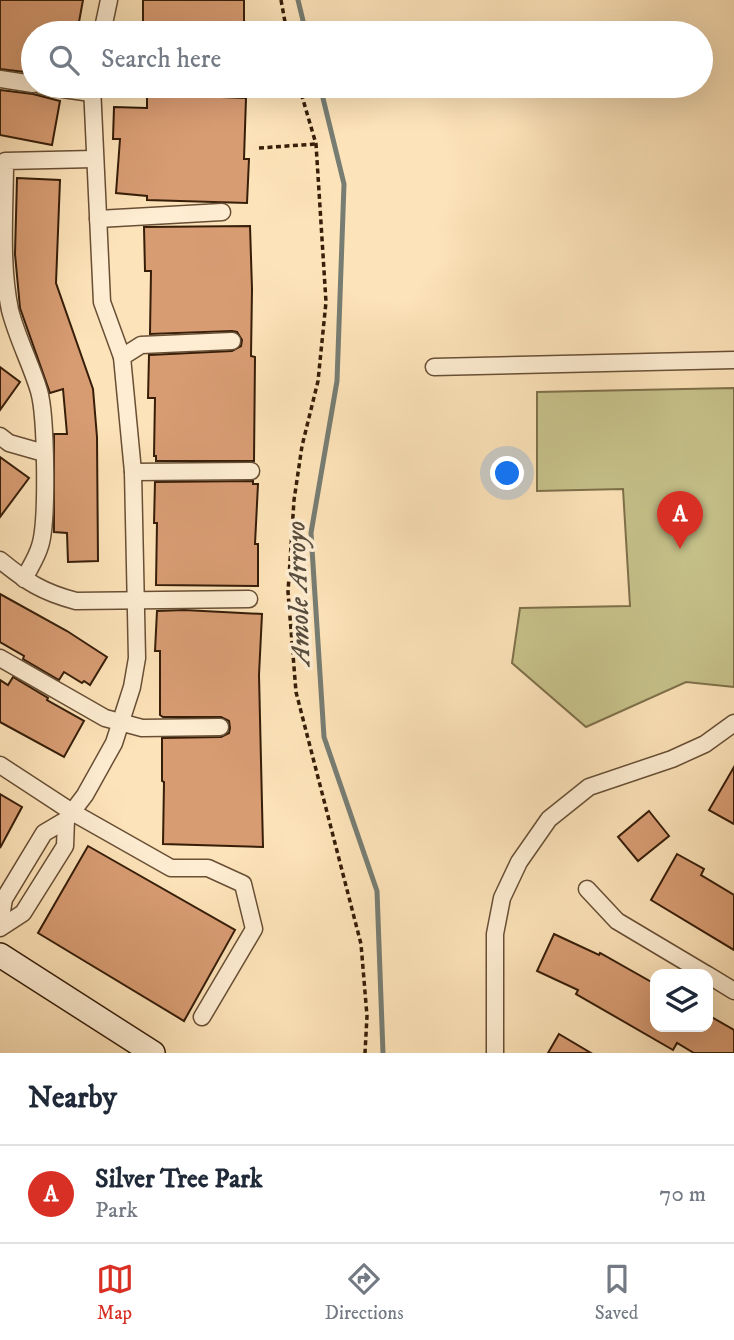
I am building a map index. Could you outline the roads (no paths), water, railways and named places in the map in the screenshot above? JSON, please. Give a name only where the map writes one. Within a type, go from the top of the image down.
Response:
[{"type":"street","points":[[104,21],[108,0]]},
{"type":"street","points":[[0,79],[21,82]]},
{"type":"street","points":[[0,925],[4,899],[44,833],[69,816],[85,795],[114,743],[132,687],[137,658],[133,472],[122,356],[102,302],[92,98]]},
{"type":"street","points":[[24,579],[40,546],[43,531],[44,453],[39,393],[10,309],[4,259],[5,160],[94,159]]},
{"type":"street","points":[[98,219],[222,212]]},
{"type":"street","points":[[122,356],[141,345],[232,341]]},
{"type":"street","points":[[434,367],[734,360]]},
{"type":"street","points":[[0,436],[9,443],[44,453]]},
{"type":"street","points":[[133,472],[251,471]]},
{"type":"street","points":[[0,560],[48,594],[76,601],[249,599]]},
{"type":"street","points":[[0,659],[99,716],[142,728],[220,727]]},
{"type":"street","points":[[495,1053],[495,934],[502,898],[519,862],[550,819],[589,787],[705,744],[734,723]]},
{"type":"street","points":[[0,765],[69,816],[171,868],[208,868],[243,884],[254,929],[202,1017]]},
{"type":"street","points":[[0,925],[23,913],[65,846],[69,816]]},
{"type":"street","points":[[26,863],[46,875]]},
{"type":"street","points":[[587,889],[617,921],[697,969]]},
{"type":"street","points":[[0,955],[153,1053]]},
{"type":"street","points":[[713,979],[734,991]]},
{"type":"waterway","name":"Amole Arroyo","points":[[298,0],[303,21]]},
{"type":"waterway","name":"Amole Arroyo","points":[[323,98],[344,184],[337,381],[311,533],[324,737],[377,891],[383,1053]]},
{"type":"place","name":"Silver Tree Park","points":[[680,549]]}]
